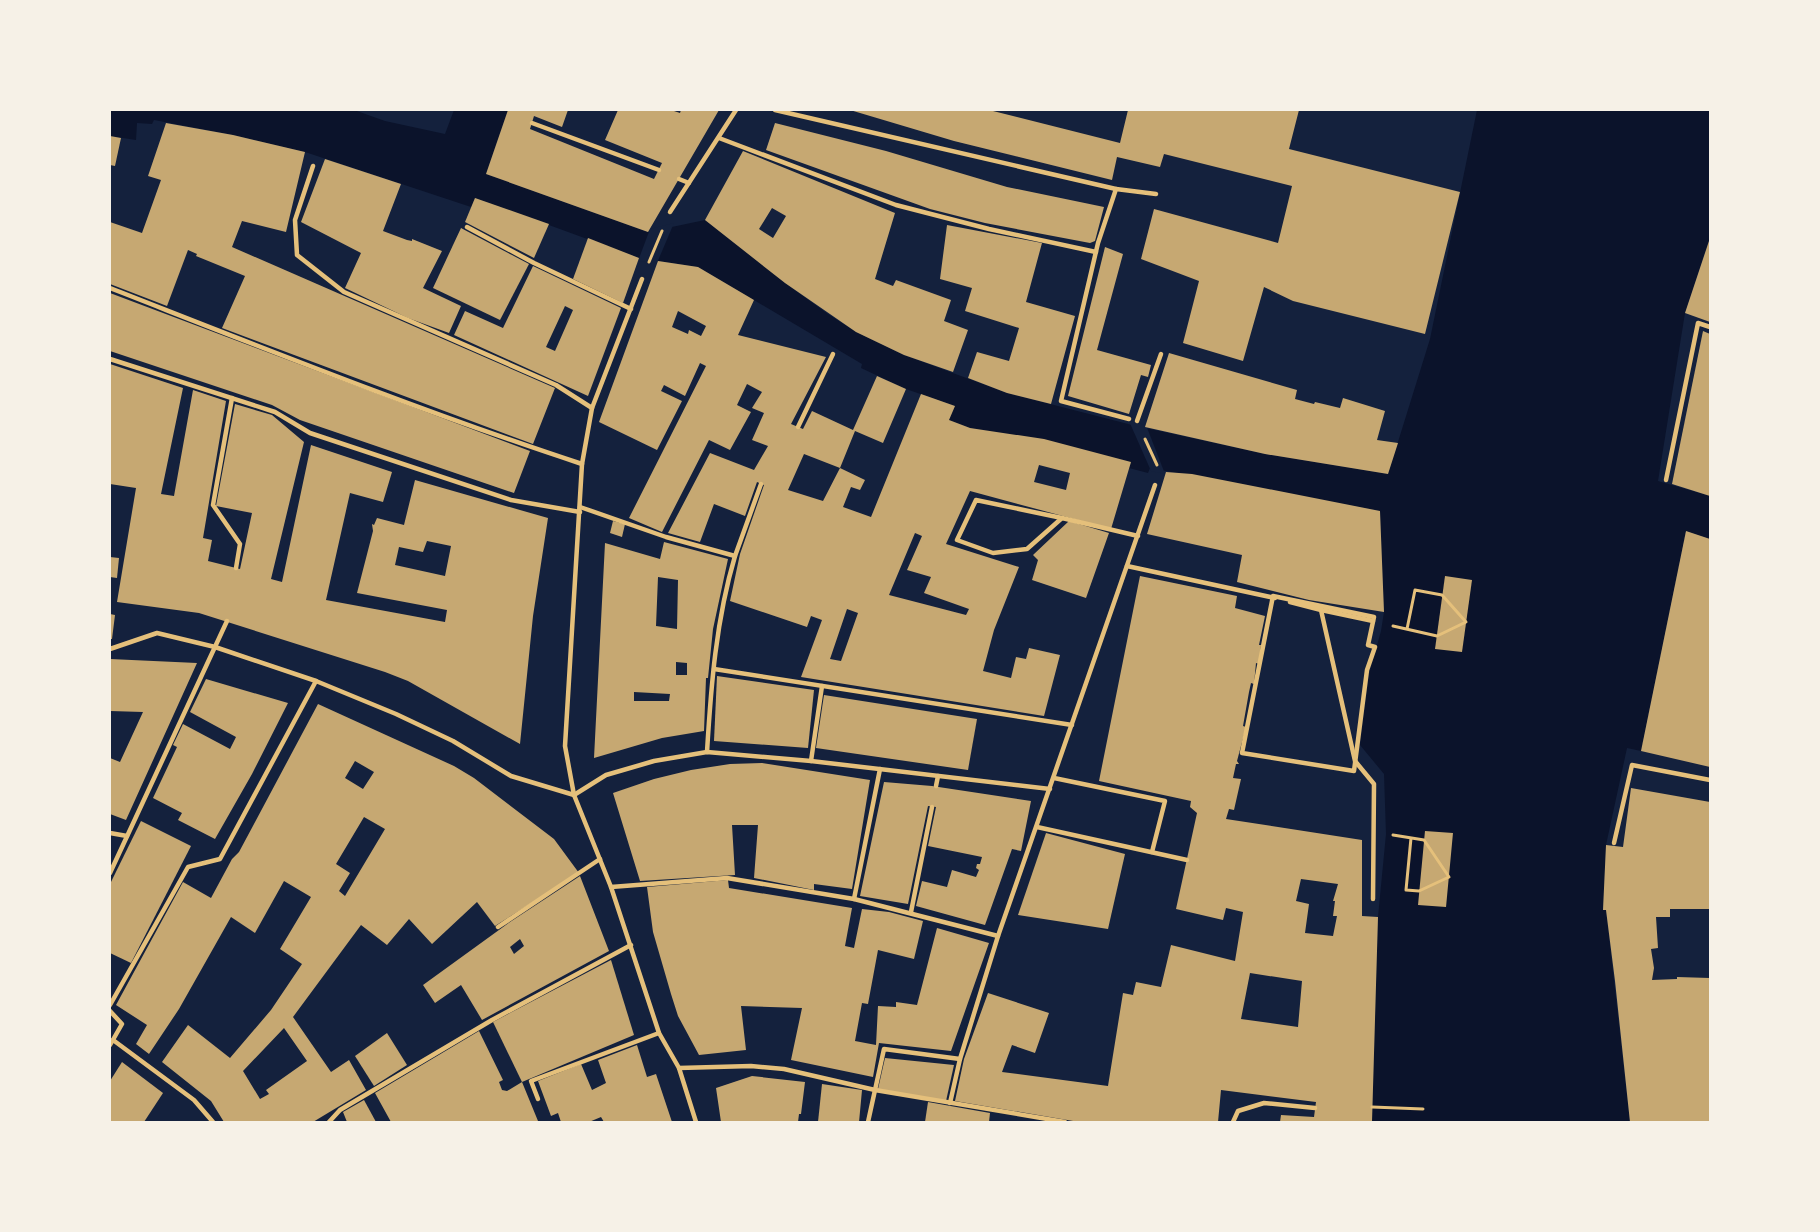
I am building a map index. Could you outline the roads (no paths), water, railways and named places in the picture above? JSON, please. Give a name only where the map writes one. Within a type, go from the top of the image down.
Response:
[{"type":"street","points":[[670,212],[736,110]]},
{"type":"street","points":[[775,110],[1116,189],[1156,194]]},
{"type":"street","points":[[532,123],[659,170]]},
{"type":"street","points":[[719,138],[896,205],[1096,252]]},
{"type":"street","points":[[313,166],[295,220],[297,255],[344,292],[556,385],[594,407]]},
{"type":"street","points":[[679,179],[689,183]]},
{"type":"street","points":[[1116,189],[1098,243],[1061,401],[1129,419]]},
{"type":"street","points":[[467,227],[534,263],[631,309]]},
{"type":"street","points":[[642,279],[594,407],[582,464],[566,746],[574,795],[611,887],[659,1033],[679,1068],[696,1122]]},
{"type":"street","points":[[110,288],[281,355],[532,448],[582,464]]},
{"type":"street","points":[[1666,480],[1698,323],[1710,327]]},
{"type":"street","points":[[798,427],[833,354]]},
{"type":"street","points":[[1137,422],[1162,354]]},
{"type":"street","points":[[110,359],[275,412],[310,433],[511,500],[580,510],[735,556]]},
{"type":"street","points":[[232,398],[213,505],[240,544],[236,568]]},
{"type":"street","points":[[707,752],[714,669],[724,594],[735,556],[761,484]]},
{"type":"street","points":[[950,1103],[960,1059],[998,936],[1155,485]]},
{"type":"street","points":[[1062,518],[1027,549],[993,553],[957,540],[976,500],[1062,518],[1138,536]]},
{"type":"street","points":[[1127,566],[1373,621]]},
{"type":"street","points":[[1272,598],[1374,617],[1368,645],[1375,647],[1367,670],[1354,771],[1242,753],[1272,598]]},
{"type":"street","points":[[1320,610],[1355,761],[1374,784],[1373,899]]},
{"type":"street","points":[[110,872],[227,621]]},
{"type":"street","points":[[110,649],[157,633],[215,647],[316,681],[396,714],[452,741],[511,776],[574,795],[606,775],[654,760],[707,752],[811,761],[1050,789]]},
{"type":"street","points":[[714,669],[1072,725]]},
{"type":"street","points":[[110,1004],[188,867],[220,859],[316,681]]},
{"type":"street","points":[[811,761],[822,686]]},
{"type":"street","points":[[1614,843],[1632,765],[1710,780]]},
{"type":"street","points":[[854,899],[880,769]]},
{"type":"street","points":[[936,786],[938,776]]},
{"type":"street","points":[[1054,778],[1166,801],[1152,852]]},
{"type":"street","points":[[911,912],[932,807]]},
{"type":"street","points":[[1036,827],[1187,860]]},
{"type":"street","points":[[110,833],[127,836]]},
{"type":"street","points":[[498,927],[600,859]]},
{"type":"street","points":[[611,887],[727,878],[854,899],[911,912],[998,936]]},
{"type":"street","points":[[333,1121],[340,1110],[492,1020],[631,945]]},
{"type":"street","points":[[110,1011],[122,1024],[112,1042],[194,1100],[213,1122]]},
{"type":"street","points":[[538,1099],[531,1081],[659,1033]]},
{"type":"street","points":[[868,1122],[884,1049],[960,1059]]},
{"type":"street","points":[[679,1068],[751,1066],[784,1069],[875,1090],[1065,1122]]},
{"type":"street","points":[[1233,1122],[1238,1111],[1264,1103],[1316,1108]]},
{"type":"water","points":[[110,110],[354,110],[385,121],[445,134],[454,110],[508,110],[486,174],[648,232],[705,220],[828,314],[856,332],[904,355],[1007,393],[1132,425],[1265,454],[1388,474],[1430,339],[1477,110],[1710,110],[1710,237],[1685,313],[1658,481],[1710,496],[1710,539],[1686,531],[1641,751],[1627,748],[1606,845],[1603,910],[1606,910],[1630,1122],[1372,1122],[1378,917],[1386,834],[1384,774],[1360,745],[1369,674],[1381,631],[1384,612],[1380,511],[1150,468],[1148,473],[1129,468],[1131,463],[970,428],[949,420],[955,406],[906,389],[861,368],[862,364],[698,267],[639,258],[475,198],[471,207],[305,152],[233,135],[154,120],[152,124],[137,123],[136,140],[110,136]]}]
